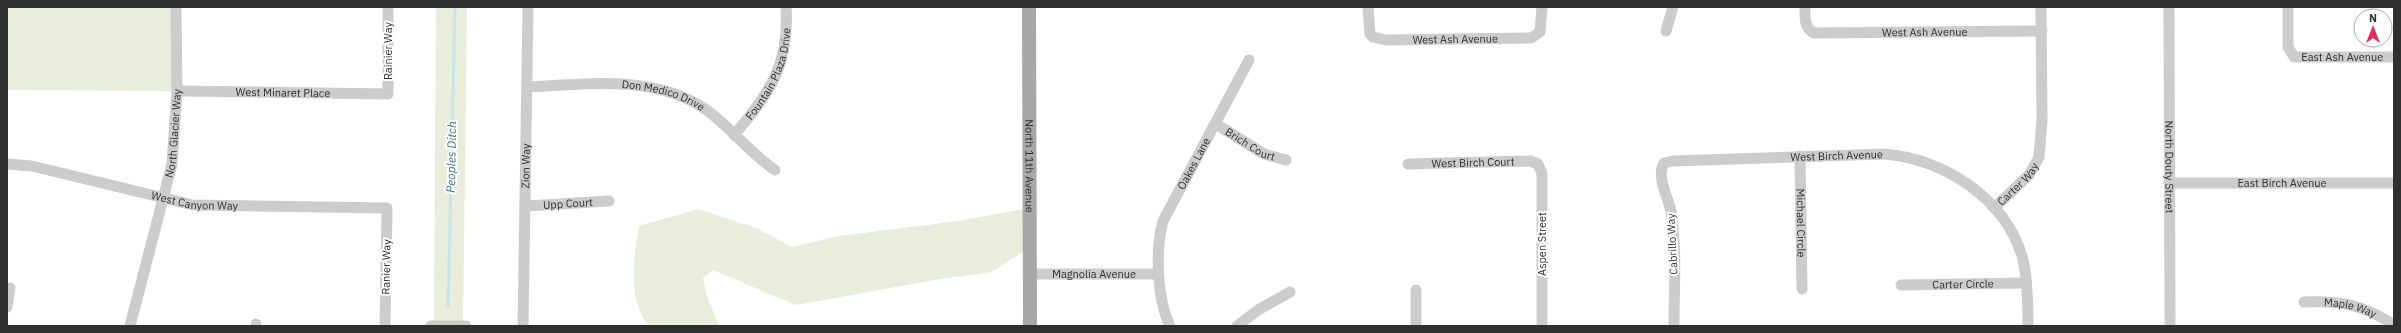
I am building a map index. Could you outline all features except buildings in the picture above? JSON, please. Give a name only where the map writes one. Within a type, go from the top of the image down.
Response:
[{"type":"main road","name":"North 11th Avenue","points":[[1029,7],[1030,326]]},
{"type":"street","name":"North Glacier Way","points":[[130,326],[172,164],[177,92],[176,7]]},
{"type":"street","name":"Rainier Way","points":[[388,7],[388,94]]},
{"type":"street","name":"Zion Way","points":[[524,326],[528,7]]},
{"type":"street","name":"Fountain Plaza Drive","points":[[734,135],[763,99],[774,80],[785,50],[788,28],[786,7]]},
{"type":"street","name":"West Ash Avenue","points":[[1368,7],[1369,31],[1373,37],[1386,40],[1531,38],[1538,35],[1542,25],[1542,7]]},
{"type":"street","points":[[1666,31],[1673,7]]},
{"type":"street","name":"West Ash Avenue","points":[[1805,7],[1808,29],[1814,33],[2042,31]]},
{"type":"street","name":"Carter Way","points":[[2028,326],[2024,264],[2019,249],[1994,208],[2029,175],[2039,157],[2042,120],[2041,7]]},
{"type":"street","name":"North Douty Street","points":[[2169,7],[2170,326]]},
{"type":"street","name":"East Ash Avenue","points":[[2288,7],[2288,47],[2291,54],[2298,58],[2394,57]]},
{"type":"street","name":"Oakes Lane","points":[[1170,326],[1164,308],[1158,274],[1160,230],[1163,221],[1249,60]]},
{"type":"street","name":"Don Medico Drive","points":[[527,87],[628,85],[660,88],[691,100],[709,112],[774,170]]},
{"type":"street","name":"West Minaret Place","points":[[177,92],[388,94]]},
{"type":"street","name":"Brich Court","points":[[1216,124],[1264,154],[1286,160]]},
{"type":"street","name":"West Birch Avenue","points":[[1664,163],[1673,161],[1884,154],[1916,159],[1950,172],[1969,185],[1994,208]]},
{"type":"street","name":"Michael Circle","points":[[1800,156],[1802,289]]},
{"type":"street","name":"West Birch Court","points":[[1408,164],[1530,161],[1538,164]]},
{"type":"street","name":"Cabrillo Way","points":[[1664,163],[1661,172],[1662,180],[1672,222],[1674,326]]},
{"type":"street","name":"West Canyon Way","points":[[7,164],[32,166],[162,199],[209,206],[387,208]]},
{"type":"street","name":"Aspen Street","points":[[1538,164],[1542,174],[1542,326]]},
{"type":"street","name":"East Birch Avenue","points":[[2170,183],[2394,183]]},
{"type":"street","name":"Upp Court","points":[[526,206],[610,201]]},
{"type":"street","name":"Ranier Way","points":[[385,326],[387,208]]},
{"type":"street","name":"Magnolia Avenue","points":[[1030,274],[1158,274]]},
{"type":"street","name":"Carter Circle","points":[[1901,285],[2025,283]]},
{"type":"street","points":[[7,307],[10,288]]},
{"type":"street","points":[[1416,290],[1416,326]]},
{"type":"street","points":[[1238,326],[1258,310],[1290,292]]},
{"type":"street","name":"Maple Way","points":[[2304,302],[2349,303],[2359,306],[2394,325]]},
{"type":"street","points":[[431,326],[466,326]]},
{"type":"green space","points":[[7,7],[176,7],[177,91],[7,90]]},
{"type":"green space","points":[[436,7],[467,7],[463,326],[434,326]]},
{"type":"green space","points":[[1030,208],[1030,247],[991,272],[940,279],[796,305],[713,270],[703,278],[707,296],[719,326],[649,326],[642,316],[637,304],[634,264],[639,226],[698,209],[756,228],[792,247],[839,236],[951,222]]},
{"type":"waterway","name":"Peoples Ditch","points":[[448,306],[455,7]]}]
